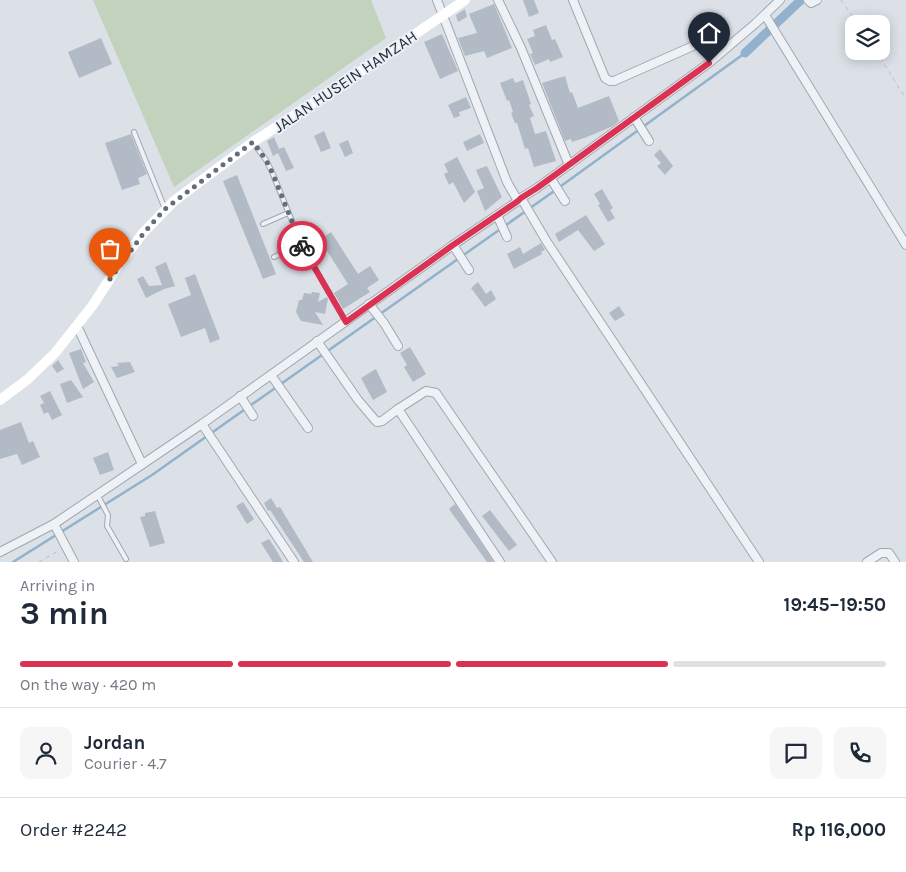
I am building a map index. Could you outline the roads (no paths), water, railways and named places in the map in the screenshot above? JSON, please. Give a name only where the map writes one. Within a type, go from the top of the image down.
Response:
[{"type":"street","points":[[437,0],[507,182],[759,562]]},
{"type":"street","name":"JALAN HUSEIN HAMZAH","points":[[0,400],[55,353],[94,304],[118,266],[165,209],[253,142],[465,0]]},
{"type":"street","points":[[498,0],[521,48],[569,165]]},
{"type":"street","points":[[572,0],[605,78],[610,81],[614,81],[693,46]]},
{"type":"street","points":[[0,552],[54,525],[142,464],[242,399],[319,344],[346,322],[454,246],[552,181],[569,165],[636,119],[709,63],[766,16],[771,4],[780,0]]},
{"type":"street","points":[[766,16],[906,245]]},
{"type":"street","points":[[636,119],[647,138]]},
{"type":"street","points":[[552,181],[563,199]]},
{"type":"street","points":[[498,216],[506,234]]},
{"type":"street","points":[[454,246],[468,267]]},
{"type":"street","points":[[371,306],[398,346]]},
{"type":"street","points":[[77,326],[142,464]]},
{"type":"street","points":[[319,344],[358,400],[377,422],[382,421],[426,391],[436,393],[552,562]]},
{"type":"street","points":[[272,377],[308,428]]},
{"type":"street","points":[[242,399],[253,416]]},
{"type":"street","points":[[398,409],[498,561]]},
{"type":"street","points":[[202,424],[294,562]]},
{"type":"street","points":[[54,525],[74,562]]},
{"type":"street","points":[[867,562],[881,553],[888,553],[895,562]]},
{"type":"lane","points":[[134,132],[165,209]]},
{"type":"lane","points":[[253,142],[272,172],[301,244],[346,322]]},
{"type":"lane","points":[[263,224],[288,213]]},
{"type":"lane","points":[[274,257],[301,244]]},
{"type":"lane","points":[[98,495],[108,515],[107,526],[126,559]]},
{"type":"waterway","points":[[745,53],[801,0]]},
{"type":"waterway","points":[[13,562],[152,475],[550,194],[745,53]]}]
